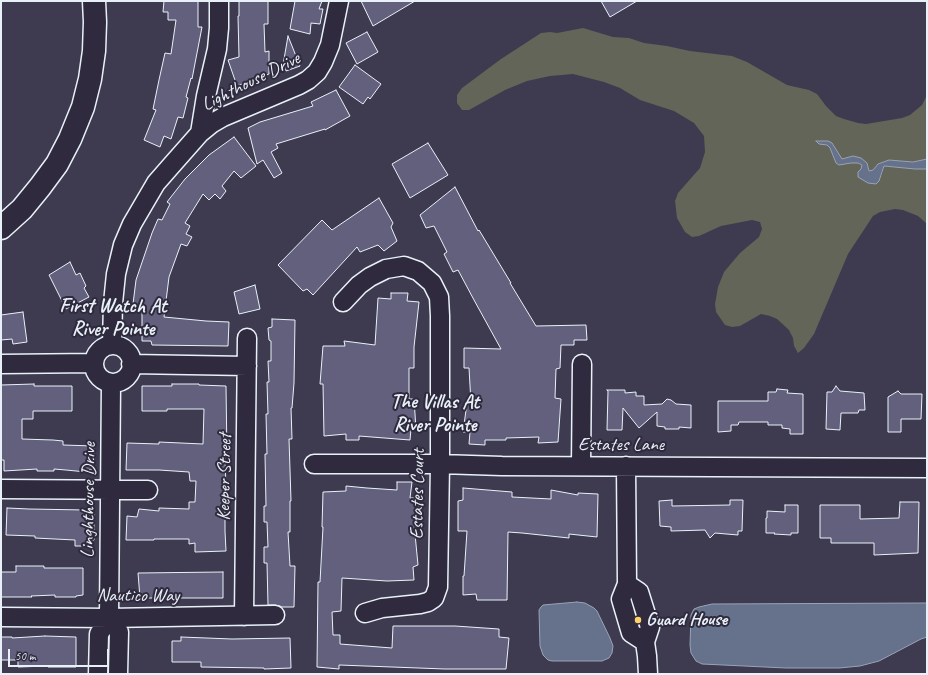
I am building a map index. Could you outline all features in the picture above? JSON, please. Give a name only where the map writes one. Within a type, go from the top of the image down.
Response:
[{"type":"highway","points":[[1,209],[28,181],[44,159],[68,110],[78,68],[81,40],[80,1]]},
{"type":"highway","points":[[1,228],[22,209],[40,187],[56,164],[70,139],[83,107],[90,79],[94,51],[94,1]]},
{"type":"street","points":[[200,133],[206,96],[217,49],[219,1]]},
{"type":"street","name":"Lighthouse Drive","points":[[112,345],[112,304],[116,274],[124,245],[132,224],[156,183],[200,133],[211,124],[223,117],[299,85],[308,80],[317,72],[330,45],[339,1]]},
{"type":"street","name":"Estates Court","points":[[343,302],[370,276],[386,269],[404,266],[418,271],[432,283],[439,297],[440,464],[438,587],[434,598],[428,602],[382,608],[365,614]]},
{"type":"street","name":"Keeper Street","points":[[244,616],[247,338]]},
{"type":"street","points":[[112,345],[123,348],[128,352],[131,364],[129,374],[125,378],[121,381],[111,383],[101,378],[97,374],[94,369],[94,363],[95,358],[102,349],[106,346],[112,345]]},
{"type":"street","points":[[1,364],[94,363]]},
{"type":"street","points":[[131,364],[247,366]]},
{"type":"street","points":[[581,466],[582,364]]},
{"type":"street","name":"Linghthouse Drive","points":[[98,674],[99,634],[109,618],[111,383]]},
{"type":"street","name":"Estates Lane","points":[[314,464],[927,468]]},
{"type":"street","points":[[626,466],[627,584],[638,592],[650,627],[644,642],[647,656],[648,674]]},
{"type":"street","points":[[1,489],[148,490]]},
{"type":"street","name":"Nautico Way","points":[[1,617],[109,618],[274,615]]},
{"type":"street","points":[[109,618],[119,632],[118,674]]},
{"type":"green space","points":[[583,28],[613,37],[629,38],[644,43],[732,56],[747,62],[787,85],[809,90],[817,94],[836,116],[858,123],[866,124],[902,118],[910,115],[922,105],[927,95],[927,159],[913,162],[889,160],[878,164],[873,170],[869,171],[853,156],[842,160],[832,143],[827,145],[830,148],[836,163],[839,165],[858,163],[862,165],[861,169],[876,184],[879,181],[884,166],[927,169],[927,224],[918,216],[903,210],[895,209],[880,212],[873,216],[848,254],[814,334],[804,348],[798,353],[789,330],[777,319],[770,316],[761,314],[740,326],[732,327],[725,325],[716,312],[715,304],[718,287],[724,272],[740,253],[759,237],[762,229],[760,222],[752,220],[721,226],[699,236],[692,237],[685,232],[677,218],[675,201],[678,193],[700,168],[705,152],[704,136],[694,123],[674,111],[640,100],[620,88],[573,74],[550,76],[527,81],[505,90],[469,110],[462,110],[457,103],[457,95],[462,88],[501,59],[541,33],[557,33]]},
{"type":"water","points":[[816,141],[828,141],[832,143],[842,159],[853,156],[861,158],[867,163],[869,171],[873,170],[878,164],[889,160],[913,162],[927,159],[927,169],[884,166],[879,181],[876,184],[868,183],[858,177],[858,172],[862,165],[858,163],[851,163],[839,165],[836,163],[830,148],[827,145],[819,144]]},
{"type":"water","points":[[577,602],[585,603],[597,611],[613,646],[612,653],[609,658],[602,661],[548,660],[543,655],[540,646],[539,610],[543,605]]},
{"type":"water","points":[[927,603],[927,637],[879,661],[860,666],[839,668],[786,668],[702,664],[696,661],[691,653],[691,615],[694,609],[712,604]]},
{"type":"building","points":[[164,1],[198,1],[198,27],[202,27],[192,79],[191,78],[186,97],[188,98],[183,118],[178,117],[171,139],[164,136],[160,147],[144,140],[156,110],[153,109],[165,53],[171,54],[176,20],[168,20],[168,12],[163,12]]},
{"type":"building","points":[[239,1],[268,1],[268,24],[264,24],[265,52],[269,51],[269,74],[237,86],[228,60],[239,57]]},
{"type":"building","points":[[295,1],[322,1],[319,9],[323,9],[320,24],[311,23],[310,34],[290,29]]},
{"type":"building","points":[[361,1],[415,1],[373,26]]},
{"type":"building","points":[[601,1],[637,1],[610,17]]},
{"type":"building","points":[[367,32],[378,52],[357,64],[346,43]]},
{"type":"building","points":[[288,36],[300,66],[286,71],[283,65]]},
{"type":"building","points":[[355,65],[381,84],[370,99],[368,97],[363,104],[339,87]]},
{"type":"building","points":[[336,90],[350,116],[325,130],[276,144],[278,148],[271,152],[282,173],[274,178],[263,160],[257,164],[248,128],[260,122],[313,106],[311,102]]},
{"type":"building","points":[[234,137],[256,166],[241,178],[234,171],[222,186],[226,191],[220,199],[215,194],[209,200],[203,194],[185,223],[190,226],[186,234],[192,237],[187,246],[181,244],[169,277],[164,317],[229,322],[228,346],[152,345],[151,341],[142,341],[142,305],[133,304],[136,280],[158,219],[162,220],[170,204],[167,202],[185,179],[209,155]]},
{"type":"building","points":[[428,143],[448,175],[410,198],[392,164]]},
{"type":"building","points":[[455,187],[478,231],[479,230],[536,326],[586,325],[587,340],[574,340],[574,345],[561,345],[560,368],[556,369],[555,398],[561,399],[558,442],[538,443],[539,437],[485,440],[485,445],[469,444],[470,432],[463,432],[467,403],[471,403],[469,368],[464,368],[464,348],[501,349],[458,270],[453,272],[444,254],[447,252],[434,226],[426,228],[420,215]]},
{"type":"building","points":[[379,198],[393,223],[391,227],[397,241],[384,251],[378,245],[360,252],[357,247],[313,295],[307,289],[303,291],[278,265],[322,220],[332,230]]},
{"type":"building","points":[[70,262],[76,275],[80,273],[86,286],[84,288],[89,297],[66,309],[49,275]]},
{"type":"building","points":[[255,285],[260,309],[239,314],[234,292]]},
{"type":"building","points":[[391,293],[408,293],[407,301],[419,302],[414,347],[414,368],[409,368],[409,399],[414,399],[416,429],[411,429],[410,440],[359,436],[359,440],[346,440],[346,434],[324,436],[323,384],[320,384],[323,346],[345,346],[344,341],[375,345],[378,298],[391,299]]},
{"type":"building","points":[[23,312],[27,342],[13,344],[12,339],[1,340],[1,315]]},
{"type":"building","points":[[272,319],[295,320],[294,383],[291,408],[292,439],[289,439],[291,501],[290,532],[288,532],[290,566],[295,566],[294,607],[268,605],[267,563],[264,563],[264,547],[268,547],[267,522],[264,522],[264,506],[266,506],[265,454],[267,454],[266,414],[268,414],[268,361],[271,361],[271,341],[269,340],[268,328],[272,327]]},
{"type":"building","points":[[34,384],[34,386],[72,386],[72,411],[33,411],[33,419],[22,419],[22,439],[63,441],[63,445],[94,446],[93,470],[86,469],[86,472],[54,469],[54,471],[37,471],[37,469],[4,471],[4,460],[1,460],[1,385]]},
{"type":"building","points":[[172,384],[226,386],[226,551],[195,552],[195,543],[189,544],[189,539],[126,540],[127,516],[137,517],[139,509],[159,511],[159,508],[189,509],[189,502],[195,502],[196,481],[190,481],[189,472],[126,470],[127,443],[159,444],[159,442],[203,444],[204,409],[142,411],[142,386],[172,386]]},
{"type":"building","points":[[836,386],[840,391],[864,393],[865,410],[859,410],[858,413],[841,413],[840,430],[826,429],[827,392],[832,392]]},
{"type":"building","points":[[777,389],[788,390],[787,393],[803,394],[803,434],[790,434],[790,429],[782,428],[782,425],[768,425],[768,422],[739,422],[738,425],[731,425],[731,431],[718,432],[718,401],[768,401],[768,392],[776,392]]},
{"type":"building","points":[[607,390],[625,390],[625,393],[636,392],[636,396],[644,396],[644,405],[662,404],[667,399],[676,404],[691,405],[691,428],[679,427],[679,429],[665,429],[665,427],[657,426],[657,412],[639,428],[623,408],[622,430],[607,430]]},
{"type":"building","points":[[898,391],[901,394],[922,394],[921,419],[901,419],[901,432],[888,432],[888,397]]},
{"type":"building","points":[[397,482],[412,482],[410,498],[419,498],[415,534],[418,565],[413,567],[414,580],[387,581],[342,578],[341,611],[332,612],[333,635],[340,635],[340,644],[392,648],[393,626],[455,626],[499,629],[499,637],[509,638],[506,669],[445,669],[339,665],[339,669],[317,667],[318,582],[320,582],[323,492],[346,491],[346,486],[397,490]]},
{"type":"building","points":[[463,488],[512,492],[512,497],[551,499],[551,490],[578,495],[578,493],[598,494],[597,537],[569,534],[569,538],[508,532],[507,600],[477,600],[476,594],[463,595],[467,531],[458,531],[458,501],[463,500]]},
{"type":"building","points":[[672,500],[672,506],[730,505],[730,500],[743,500],[742,531],[738,531],[738,535],[715,533],[710,538],[705,530],[671,531],[671,527],[660,526],[659,501]]},
{"type":"building","points":[[900,502],[919,502],[918,553],[874,555],[874,543],[831,543],[831,538],[820,538],[820,505],[860,505],[860,519],[899,518]]},
{"type":"building","points":[[785,505],[798,505],[798,533],[791,533],[791,535],[766,533],[767,511],[785,512]]},
{"type":"building","points":[[7,508],[86,510],[86,512],[94,512],[94,540],[86,540],[86,546],[75,546],[75,540],[6,535]]},
{"type":"building","points":[[16,566],[83,568],[83,595],[76,597],[55,597],[55,595],[1,597],[1,572],[16,572]]},
{"type":"building","points":[[223,572],[223,598],[140,598],[138,573]]},
{"type":"building","points":[[45,636],[76,637],[76,667],[18,667],[18,660],[1,660],[1,637],[12,638]]},
{"type":"building","points":[[181,637],[232,639],[290,638],[291,668],[264,669],[201,667],[201,662],[172,662],[172,641],[181,641]]},
{"type":"place","name":"Guard House","points":[[638,620]]},
{"type":"district","name":"First Watch At River Pointe","points":[[113,318]]},
{"type":"district","name":"The Villas At River Pointe","points":[[435,414]]}]
